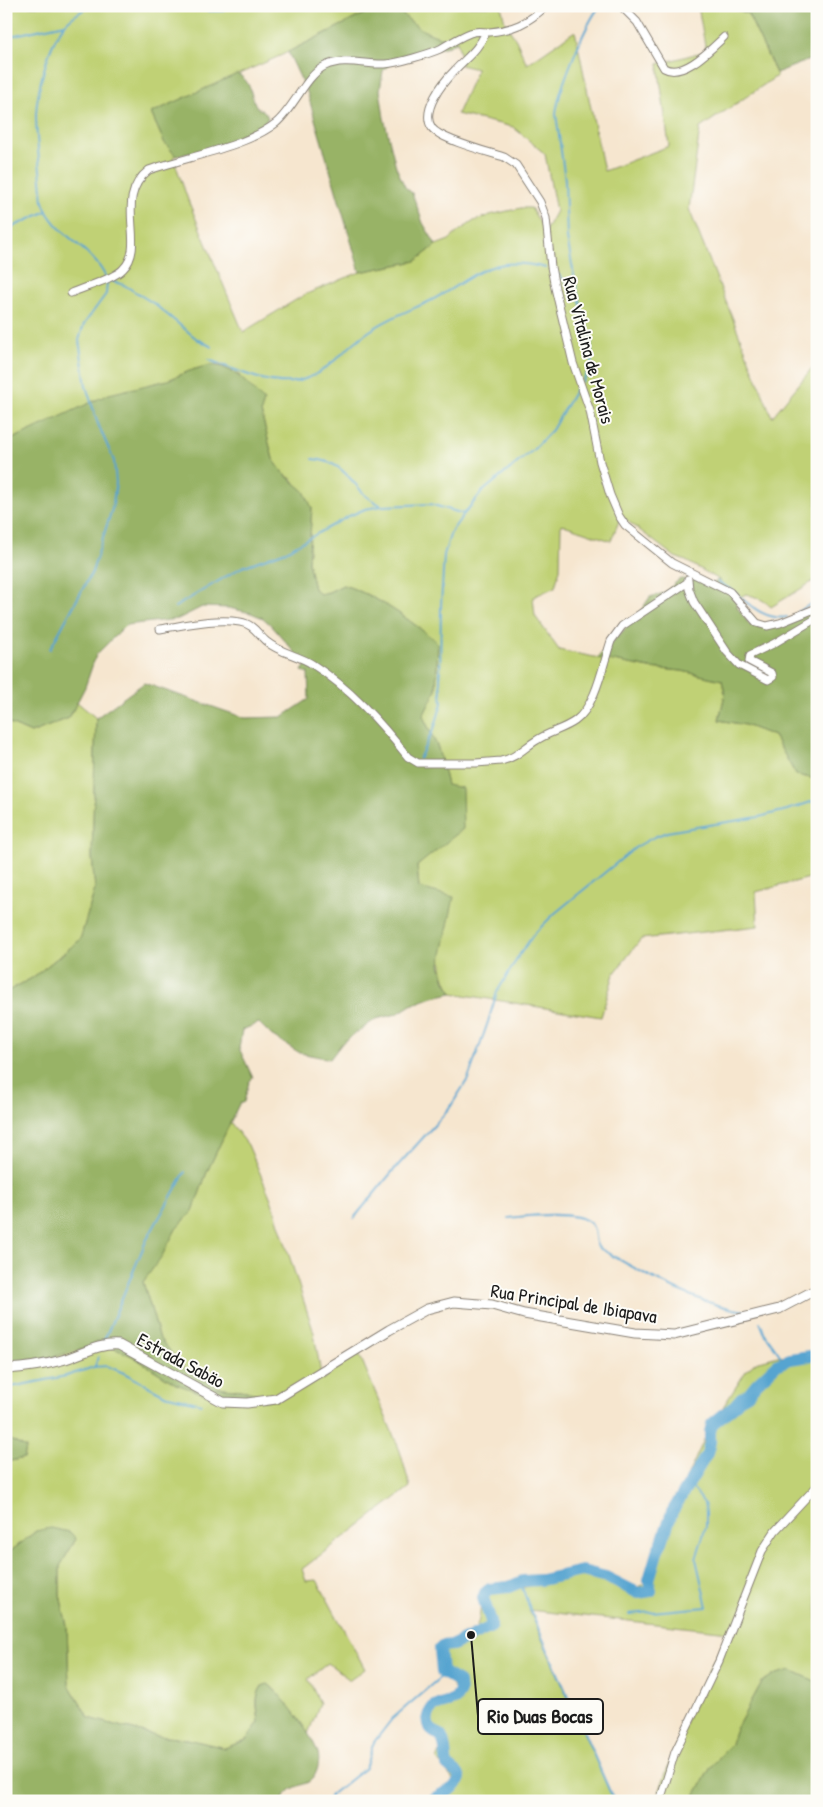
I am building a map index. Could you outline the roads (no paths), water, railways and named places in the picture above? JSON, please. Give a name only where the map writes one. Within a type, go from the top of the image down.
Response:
[{"type":"street","points":[[71,293],[117,274],[129,262],[132,248],[131,200],[135,184],[149,170],[245,140],[276,123],[290,109],[314,74],[326,66],[336,63],[354,62],[387,64],[439,49],[471,32],[479,30],[486,32],[515,27],[523,24],[546,6]]},
{"type":"street","points":[[621,6],[637,22],[664,68],[668,70],[676,71],[704,56],[724,37]]},
{"type":"street","name":"Rua Vitalina de Morais","points":[[486,32],[481,44],[455,70],[434,98],[430,113],[430,123],[433,129],[444,136],[512,161],[540,202],[546,218],[550,266],[573,362],[590,411],[600,462],[610,495],[619,516],[626,525],[672,563],[730,592],[754,621],[762,625],[780,623],[817,608]]},
{"type":"street","points":[[691,573],[688,582],[694,602],[727,652],[739,665],[768,680],[772,679],[772,673],[751,663],[748,660],[750,655],[817,618]]},
{"type":"street","points":[[160,629],[212,622],[243,622],[255,628],[267,642],[304,659],[336,680],[372,715],[408,757],[414,761],[432,764],[502,761],[512,759],[539,739],[581,716],[592,697],[615,634],[622,626],[688,582]]},
{"type":"street","name":"Rua Principal de Ibiapava","points":[[334,1363],[428,1309],[454,1302],[492,1305],[524,1314],[635,1333],[674,1336],[779,1308],[817,1289]]},
{"type":"street","name":"Estrada Sabäo","points":[[6,1369],[62,1360],[108,1344],[119,1346],[223,1402],[247,1403],[276,1399],[334,1363]]},
{"type":"street","points":[[660,1801],[675,1752],[719,1661],[762,1550],[775,1531],[817,1486]]},
{"type":"waterway","points":[[90,6],[65,24],[59,32],[49,54],[41,80],[37,104],[37,136],[43,202],[48,213],[55,223],[92,258],[106,278]]},
{"type":"waterway","points":[[204,6],[208,11],[223,11],[226,9],[225,6]]},
{"type":"waterway","points":[[582,382],[592,361],[591,339],[577,291],[567,238],[565,180],[556,114],[573,58],[587,27],[600,6]]},
{"type":"waterway","points":[[6,37],[65,24]]},
{"type":"waterway","points":[[6,230],[47,211]]},
{"type":"waterway","points":[[209,360],[261,379],[282,382],[304,380],[323,370],[364,335],[379,325],[428,302],[483,270],[509,264],[526,264],[546,268]]},
{"type":"waterway","points":[[554,271],[577,291]]},
{"type":"waterway","points":[[109,280],[124,285],[153,303],[197,339],[212,347]]},
{"type":"waterway","points":[[50,649],[92,572],[112,509],[116,483],[114,461],[98,424],[86,386],[79,340],[84,324],[106,294],[107,282]]},
{"type":"waterway","points":[[419,759],[435,726],[442,703],[440,681],[441,605],[444,555],[451,532],[482,492],[533,450],[552,430],[577,387]]},
{"type":"waterway","points":[[313,459],[330,463],[342,470],[365,495],[382,506]]},
{"type":"waterway","points":[[175,607],[242,567],[286,551],[365,509],[382,506],[430,504],[464,514]]},
{"type":"waterway","points":[[718,582],[759,611],[767,615],[787,617]]},
{"type":"waterway","points":[[798,612],[817,600]]},
{"type":"waterway","points":[[354,1218],[392,1172],[449,1109],[468,1079],[497,992],[534,934],[554,914],[636,847],[654,837],[667,832],[759,817],[817,800]]},
{"type":"waterway","points":[[103,1343],[146,1241],[185,1172]]},
{"type":"waterway","points":[[509,1218],[563,1215],[583,1219],[592,1226],[599,1248],[635,1268],[691,1296],[710,1303],[751,1312]]},
{"type":"waterway","points":[[760,1322],[764,1332],[784,1361]]},
{"type":"waterway","points":[[431,1801],[452,1789],[460,1778],[447,1765],[443,1739],[431,1729],[428,1723],[428,1716],[434,1706],[455,1700],[460,1692],[459,1682],[442,1672],[440,1648],[453,1645],[491,1627],[491,1621],[483,1598],[485,1593],[490,1589],[509,1587],[523,1581],[542,1580],[582,1571],[606,1577],[638,1593],[651,1591],[649,1580],[658,1549],[672,1512],[707,1454],[712,1424],[748,1394],[776,1365],[790,1359],[817,1355]]},
{"type":"waterway","points":[[95,1366],[98,1357]]},
{"type":"waterway","points":[[6,1388],[66,1376],[94,1367],[107,1366],[165,1395],[201,1404]]},
{"type":"waterway","points":[[629,1614],[707,1607],[696,1559],[706,1526],[706,1512],[704,1503],[690,1484]]},
{"type":"waterway","points":[[520,1582],[532,1614],[614,1801]]},
{"type":"waterway","points":[[328,1801],[331,1795],[365,1768],[374,1742],[392,1719],[444,1674]]},
{"type":"place","name":"Rio Duas Bocas","points":[[471,1635]]}]
